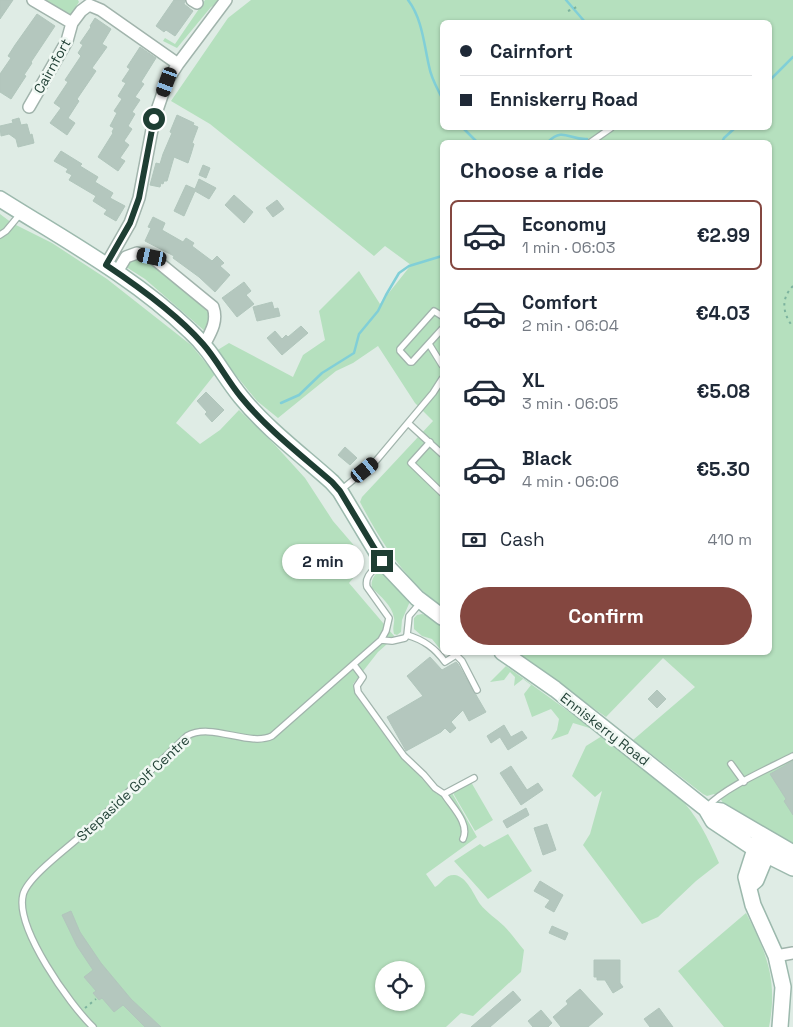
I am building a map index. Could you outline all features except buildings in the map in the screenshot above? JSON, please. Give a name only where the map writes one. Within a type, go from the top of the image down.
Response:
[{"type":"main road","points":[[0,199],[111,268],[189,330],[204,345],[240,396],[264,422],[340,491],[382,561],[422,601],[440,615]]},
{"type":"main road","name":"Enniskerry Road","points":[[506,655],[555,689],[706,809],[721,811],[764,845]]},
{"type":"main road","points":[[764,845],[793,853]]},
{"type":"main road","points":[[764,845],[793,868]]},
{"type":"main road","points":[[764,845],[746,877],[753,905],[776,956],[783,987],[780,1027]]},
{"type":"street","name":"Cairnfort","points":[[33,0],[72,24]]},
{"type":"street","points":[[111,268],[139,198],[154,119],[167,82],[178,64],[226,0]]},
{"type":"street","name":"Cairnfort","points":[[29,107],[67,41],[72,24],[88,3],[178,64]]},
{"type":"street","points":[[111,268],[126,257],[137,254],[152,257],[213,307],[216,315],[212,331],[204,345]]},
{"type":"street","points":[[776,956],[793,953]]},
{"type":"lane","points":[[594,140],[608,130]]},
{"type":"lane","points":[[0,235],[6,231],[21,212]]},
{"type":"lane","points":[[440,315],[434,311],[400,349],[400,352],[412,362],[440,331]]},
{"type":"lane","points":[[429,344],[440,362]]},
{"type":"lane","points":[[340,491],[374,462],[433,393],[440,382]]},
{"type":"lane","points":[[408,423],[440,452]]},
{"type":"lane","points":[[430,442],[411,463],[440,491]]},
{"type":"lane","points":[[382,561],[367,576],[365,581],[367,587],[388,614],[386,631],[381,640],[400,640],[407,635],[409,616],[422,601]]},
{"type":"lane","points":[[407,635],[436,650],[445,662],[456,655],[462,661],[477,690]]},
{"type":"lane","name":"Stepaside Golf Centre","points":[[93,1027],[79,1013],[60,987],[31,935],[22,901],[29,884],[187,736],[194,732],[204,732],[268,738],[381,640]]},
{"type":"lane","points":[[354,665],[363,677],[357,686],[358,692],[404,756],[435,788],[444,794],[465,825],[463,839]]},
{"type":"lane","points":[[706,809],[712,802],[744,782],[793,756]]},
{"type":"lane","points":[[731,764],[744,782]]},
{"type":"lane","points":[[444,794],[474,778]]},
{"type":"path","points":[[568,11],[579,6]]},
{"type":"path","points":[[793,286],[787,292],[784,305],[786,318],[793,327]]},
{"type":"path","points":[[79,1013],[96,999]]},
{"type":"green space","points":[[45,0],[78,0],[79,2],[70,16]]},
{"type":"green space","points":[[205,0],[218,0],[218,3],[211,7],[177,48],[163,41],[165,38],[175,44]]},
{"type":"green space","points":[[251,0],[793,0],[793,846],[724,808],[722,801],[714,794],[707,796],[703,794],[633,740],[695,687],[663,658],[606,717],[519,655],[772,655],[772,140],[440,140],[440,605],[405,572],[385,546],[360,502],[362,497],[433,421],[415,403],[378,346],[353,363],[336,371],[278,418],[257,401],[216,351],[229,343],[293,377],[303,355],[325,340],[319,311],[359,271],[380,304],[411,265],[385,246],[374,256],[210,124],[171,101],[228,18]]},
{"type":"green space","points":[[0,214],[12,223],[52,243],[107,279],[191,345],[215,374],[176,423],[200,444],[220,430],[239,410],[305,478],[333,521],[363,556],[360,570],[349,583],[395,637],[378,652],[353,684],[355,694],[398,754],[437,794],[452,793],[477,837],[426,874],[435,887],[452,875],[463,879],[480,904],[504,926],[524,950],[521,972],[473,1016],[461,1013],[446,1027],[0,1027]]},
{"type":"green space","points":[[130,258],[141,259],[156,266],[212,311],[207,333],[145,279],[123,265]]},
{"type":"green space","points":[[380,569],[411,599],[402,620],[401,632],[397,635],[394,634],[394,618],[391,609],[372,588],[372,580]]},
{"type":"green space","points":[[417,615],[428,616],[440,625],[440,649],[432,639],[422,636],[414,629],[414,618]]},
{"type":"green space","points":[[506,666],[593,729],[573,723],[568,734],[551,740],[557,730],[559,719],[551,709],[532,717],[524,694],[531,685],[523,679],[514,686],[515,677],[510,672],[504,680],[490,682]]},
{"type":"green space","points":[[602,736],[685,803],[702,827],[719,863],[696,881],[658,917],[642,924],[583,845],[590,834],[602,791],[595,797],[572,776],[586,746]]},
{"type":"green space","points":[[471,782],[493,820],[475,831],[453,793]]},
{"type":"green space","points":[[508,834],[532,871],[488,899],[454,861],[480,844],[484,847]]},
{"type":"green space","points":[[746,913],[760,941],[769,968],[772,995],[769,1027],[724,1027],[678,971]]},
{"type":"waterway","points":[[408,0],[419,23],[431,75],[440,94]]},
{"type":"waterway","points":[[566,0],[583,20]]},
{"type":"waterway","points":[[772,78],[793,57]]},
{"type":"waterway","points":[[465,130],[475,140]]},
{"type":"waterway","points":[[723,140],[733,130]]},
{"type":"waterway","points":[[550,140],[558,135],[587,139]]},
{"type":"waterway","points":[[281,403],[299,395],[322,373],[354,353],[359,334],[378,311],[399,273],[409,266],[440,257]]},
{"type":"route","points":[[154,119],[139,198],[130,223],[106,265],[152,299],[189,330],[204,345],[240,396],[264,422],[332,482],[340,491],[382,561]]}]
